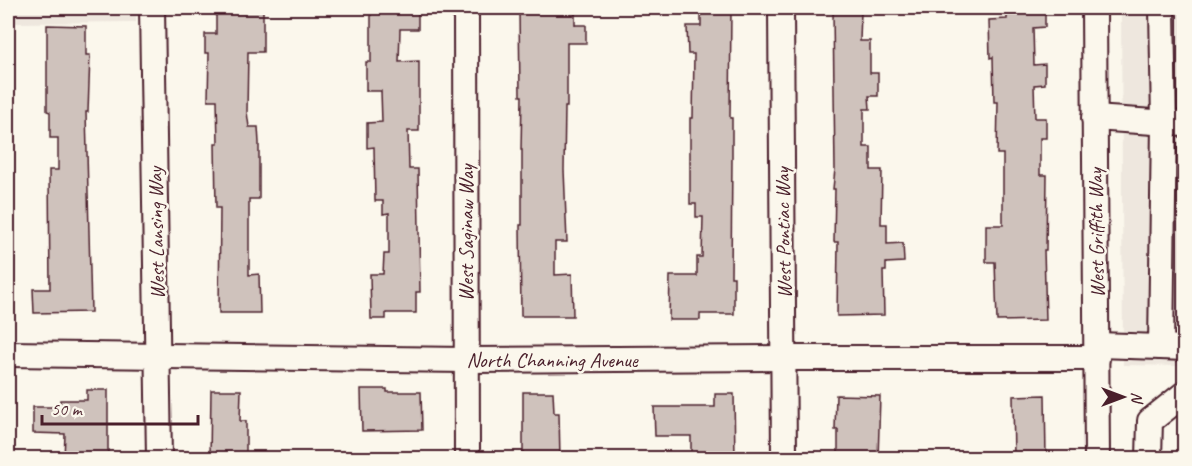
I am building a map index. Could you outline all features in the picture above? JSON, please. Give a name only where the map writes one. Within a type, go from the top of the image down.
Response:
[{"type":"street","name":"West Lansing Way","points":[[152,8],[159,459]]},
{"type":"street","name":"West Saginaw Way","points":[[466,8],[467,459]]},
{"type":"street","name":"West Pontiac Way","points":[[781,8],[784,459]]},
{"type":"street","name":"West Griffith Way","points":[[1094,8],[1097,459]]},
{"type":"street","points":[[1162,8],[1174,123],[1173,347]]},
{"type":"street","points":[[1094,118],[1174,123]]},
{"type":"street","name":"North Channing Avenue","points":[[8,354],[466,360],[784,358],[1097,352],[1173,347]]},
{"type":"street","points":[[1149,459],[1150,421],[1185,394]]},
{"type":"shaded area","points":[[8,8],[136,8],[136,22],[13,23],[12,59],[8,59]]},
{"type":"shaded area","points":[[1121,8],[1184,8],[1184,366],[1123,365]]},
{"type":"building","points":[[216,8],[263,8],[263,52],[248,52],[247,112],[249,127],[258,127],[259,199],[249,199],[249,275],[259,274],[260,313],[219,313],[220,208],[216,208],[215,143],[218,143],[217,100],[208,100],[209,53],[205,53],[205,34],[216,34]]},
{"type":"building","points":[[371,8],[418,8],[418,29],[400,29],[399,62],[419,61],[419,131],[408,131],[409,169],[418,169],[420,292],[416,292],[416,313],[386,313],[386,319],[371,319],[370,274],[383,274],[384,254],[389,254],[389,213],[383,214],[383,201],[375,201],[374,147],[367,148],[367,123],[382,122],[381,91],[366,91],[366,62],[371,62]]},
{"type":"building","points":[[519,8],[575,8],[575,25],[586,25],[586,43],[567,43],[564,170],[567,242],[555,242],[555,275],[572,274],[573,316],[521,316],[522,96],[520,96]]},
{"type":"building","points":[[701,9],[731,9],[731,277],[734,277],[734,314],[700,314],[700,320],[669,320],[670,276],[697,276],[697,257],[702,257],[703,217],[696,217],[696,204],[690,204],[690,118],[693,118],[694,54],[688,54],[687,26],[701,26]]},
{"type":"building","points":[[1007,10],[1045,10],[1045,27],[1033,28],[1034,65],[1045,64],[1045,84],[1034,85],[1035,118],[1046,118],[1046,138],[1040,138],[1040,175],[1047,175],[1046,250],[1044,250],[1046,320],[997,321],[995,262],[986,262],[986,225],[1003,225],[1003,154],[997,154],[998,102],[994,102],[989,20],[1007,19]]},
{"type":"building","points":[[833,11],[861,11],[860,41],[870,41],[870,73],[878,73],[878,96],[869,96],[870,109],[864,109],[864,147],[871,147],[871,170],[882,170],[881,224],[887,224],[887,244],[903,243],[904,262],[886,263],[886,271],[883,271],[884,315],[837,316],[838,242],[834,242],[835,189],[833,189],[835,169]]},
{"type":"building","points":[[47,25],[86,26],[86,55],[90,55],[88,112],[86,112],[91,312],[34,313],[33,289],[50,289],[49,170],[58,170],[58,138],[50,138],[50,112],[47,111]]},
{"type":"building","points":[[361,389],[421,392],[422,430],[362,431]]},
{"type":"building","points":[[87,390],[108,390],[108,459],[64,459],[65,434],[33,433],[33,407],[60,407],[60,400],[87,400]]},
{"type":"building","points":[[211,390],[241,390],[240,421],[246,421],[246,459],[210,459]]},
{"type":"building","points":[[523,392],[553,392],[554,413],[559,413],[560,459],[523,459]]},
{"type":"building","points":[[715,394],[734,394],[735,459],[691,459],[691,436],[655,436],[654,407],[715,407]]},
{"type":"building","points":[[836,395],[880,396],[878,459],[838,459],[838,430],[835,430]]},
{"type":"building","points":[[1045,395],[1046,459],[1014,459],[1013,396]]}]
